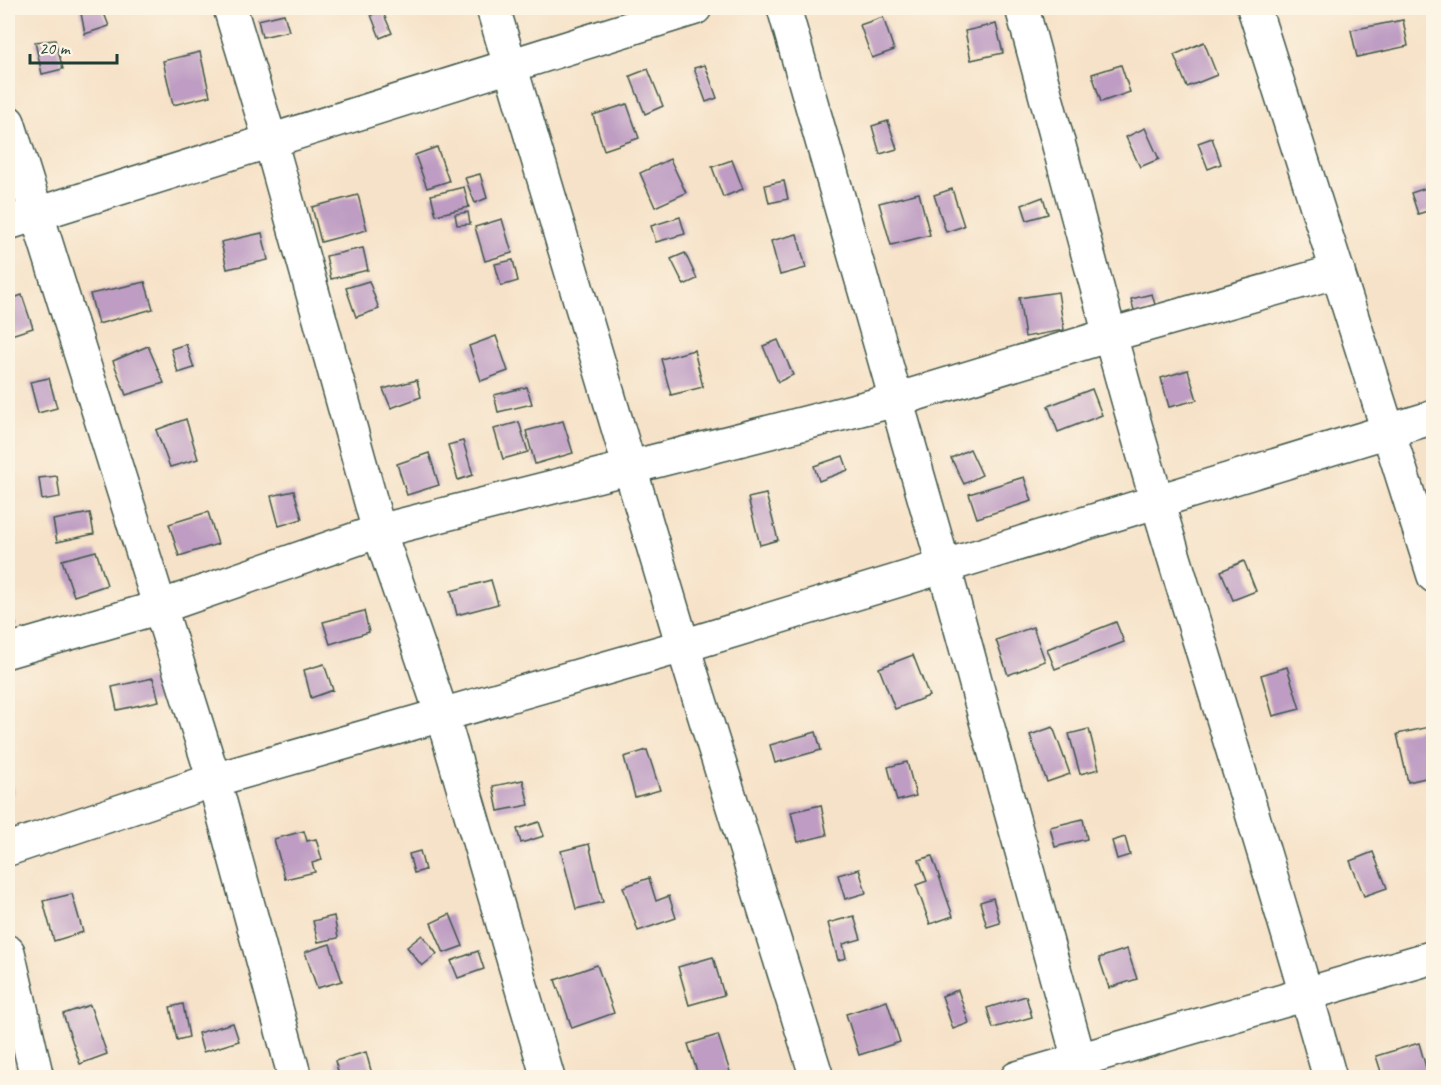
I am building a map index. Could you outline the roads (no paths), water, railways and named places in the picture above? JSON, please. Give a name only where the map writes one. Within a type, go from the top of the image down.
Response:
[{"type":"street","points":[[230,8],[270,140],[379,531],[442,715],[548,1077]]},
{"type":"street","points":[[493,8],[683,646],[817,1077]]},
{"type":"street","points":[[21,219],[696,8]]},
{"type":"street","points":[[784,8],[944,567],[1082,1069]]},
{"type":"street","points":[[1022,8],[1110,335],[1330,1077]]},
{"type":"street","points":[[1254,8],[1434,576]]},
{"type":"street","points":[[8,122],[21,219],[160,608],[214,780],[295,1077]]},
{"type":"street","points":[[8,651],[160,608],[379,531],[896,400],[1110,335],[1338,271]]},
{"type":"street","points":[[8,849],[214,780],[683,646],[1434,417]]},
{"type":"street","points":[[8,952],[37,1077]]},
{"type":"street","points":[[1017,1077],[1082,1069],[1307,994],[1434,957]]}]
